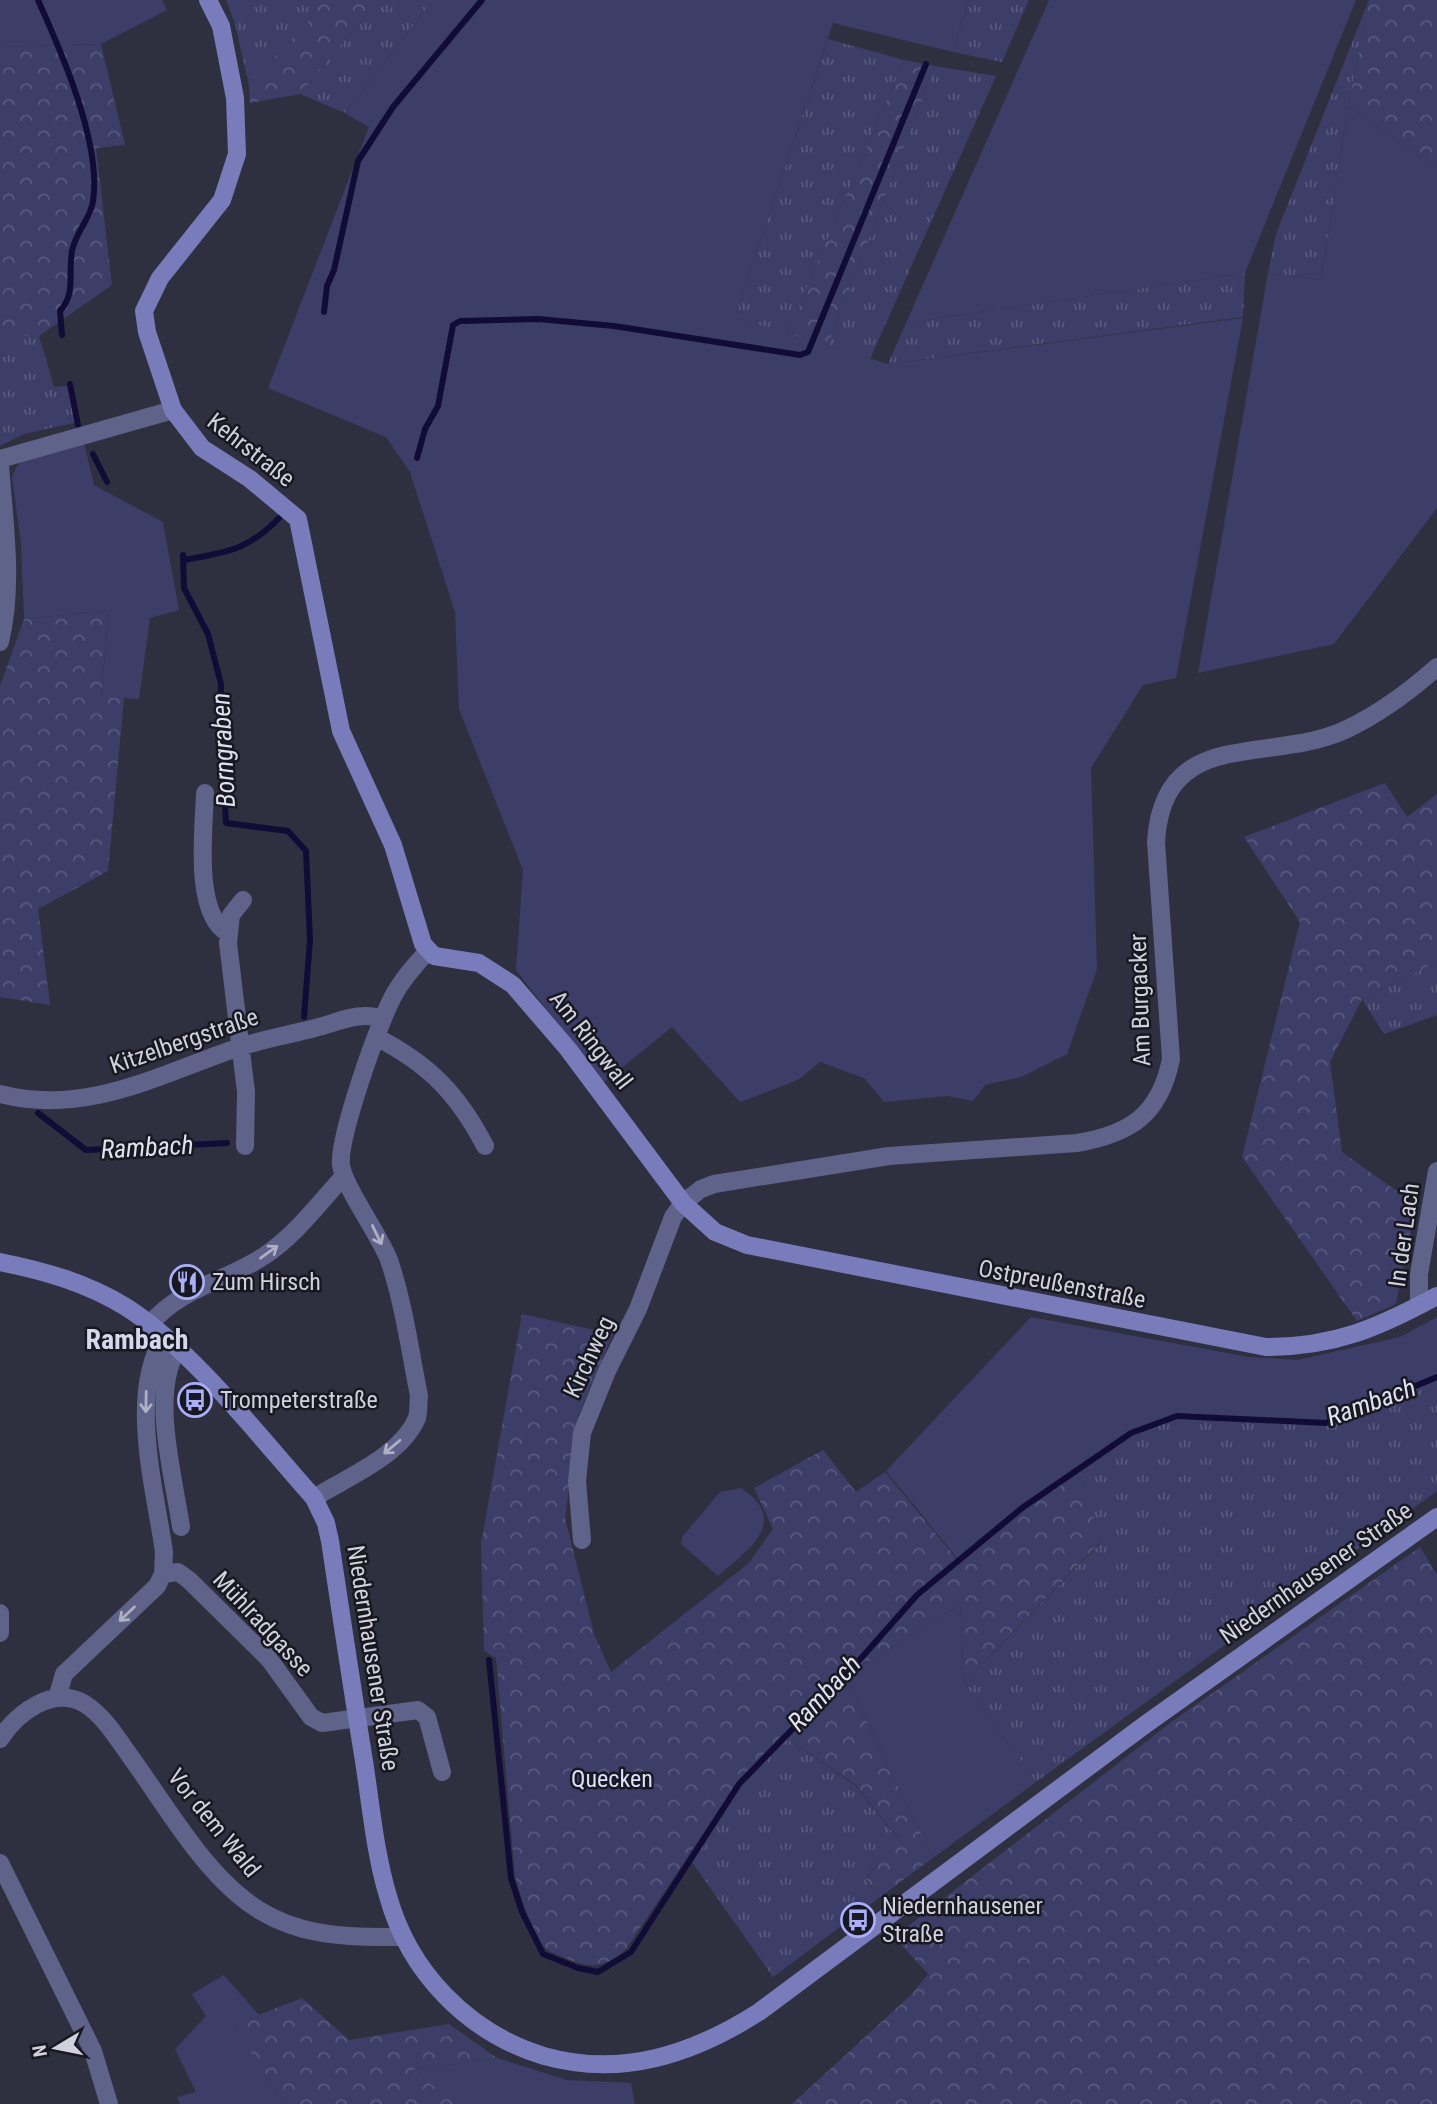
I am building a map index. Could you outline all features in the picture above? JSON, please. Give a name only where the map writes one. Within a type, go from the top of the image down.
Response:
[{"type":"street","name":"Kehrstraße","points":[[208,0],[221,26],[235,98],[237,154],[222,200],[160,278],[144,311],[146,332],[173,410],[202,448],[250,479],[298,519],[341,731],[393,845],[418,934],[428,951]]},
{"type":"street","points":[[0,642],[8,588],[0,462],[173,410]]},
{"type":"street","name":"Am Burgacker","points":[[683,1203],[701,1189],[730,1181],[889,1156],[1077,1143],[1105,1138],[1126,1130],[1143,1117],[1156,1101],[1167,1080],[1171,1059],[1156,842],[1163,799],[1173,783],[1187,769],[1203,760],[1297,744],[1344,730],[1419,683],[1437,667]]},
{"type":"street","points":[[205,793],[204,883],[211,911],[221,929],[228,933]]},
{"type":"street","points":[[243,900],[231,915],[228,933],[247,1101],[245,1146]]},
{"type":"street","points":[[314,1498],[390,1451],[406,1435],[418,1416],[419,1396],[389,1261],[366,1213],[344,1176],[341,1156],[383,1019],[396,990],[428,951]]},
{"type":"street","name":"Am Ringwall","points":[[428,951],[439,958],[480,963],[500,974],[521,992],[683,1203]]},
{"type":"street","name":"Kitzelbergstraße","points":[[0,1094],[41,1102],[94,1096],[138,1085],[239,1047],[360,1016],[383,1019]]},
{"type":"street","points":[[376,1037],[406,1054],[444,1083],[457,1098],[485,1146]]},
{"type":"street","name":"In der Lach","points":[[1419,1305],[1419,1274],[1437,1171]]},
{"type":"street","points":[[149,1325],[165,1306],[180,1296],[264,1256],[300,1224],[344,1176]]},
{"type":"street","name":"Ostpreußenstraße","points":[[683,1203],[715,1232],[766,1250],[1242,1344],[1290,1347],[1340,1339],[1387,1323],[1437,1296]]},
{"type":"street","name":"Kirchweg","points":[[582,1540],[577,1481],[582,1433],[638,1309],[673,1217],[683,1203]]},
{"type":"street","name":"Niedernhausener Straße","points":[[0,1262],[78,1283],[127,1308],[170,1343],[314,1498],[330,1541],[387,1895],[403,1937],[430,1980],[447,1998],[486,2030],[531,2052],[567,2061],[604,2065],[653,2060],[696,2047],[739,2025],[779,1999],[1146,1724],[1437,1517]]},
{"type":"street","points":[[170,1343],[164,1387],[181,1527]]},
{"type":"street","points":[[0,1739],[17,1717],[28,1709],[57,1698],[64,1674],[157,1586],[163,1574],[164,1552],[145,1416],[148,1375],[154,1353],[170,1343]]},
{"type":"street","name":"Mühlradgasse","points":[[163,1574],[178,1572],[189,1580],[269,1659],[311,1717],[322,1723],[418,1710],[427,1717],[442,1772]]},
{"type":"street","points":[[0,1613],[0,1633]]},
{"type":"street","name":"Vor dem Wald","points":[[57,1698],[83,1703],[109,1726],[211,1866],[250,1904],[281,1922],[331,1937],[403,1937]]},
{"type":"street","points":[[0,1863],[93,2051],[109,2104]]},
{"type":"green space","points":[[0,0],[162,0],[167,10],[101,44],[0,47]]},
{"type":"green space","points":[[226,0],[307,0],[314,15],[249,85],[235,24]]},
{"type":"green space","points":[[307,0],[378,0],[300,94],[250,103],[249,85],[313,16]]},
{"type":"green space","points":[[378,0],[433,0],[345,113],[300,94]]},
{"type":"green space","points":[[433,0],[969,0],[953,52],[833,23],[735,317],[888,364],[1243,318],[1176,678],[1143,685],[1091,768],[1097,969],[1067,1054],[1021,1077],[985,1085],[973,1101],[948,1096],[884,1102],[864,1078],[820,1062],[798,1080],[740,1102],[672,1027],[603,1083],[516,970],[523,870],[459,709],[455,612],[410,472],[386,437],[268,388],[369,127],[345,113]]},
{"type":"green space","points":[[969,0],[1029,0],[1002,62],[953,52]]},
{"type":"green space","points":[[1049,0],[1356,0],[1245,273],[906,323]]},
{"type":"green space","points":[[1369,0],[1348,106],[1321,280],[1268,273],[1276,234]]},
{"type":"green space","points":[[1369,0],[1437,0],[1437,168],[1348,106]]},
{"type":"green space","points":[[828,39],[904,60],[787,334],[735,317]]},
{"type":"green space","points":[[101,44],[125,145],[96,148],[112,285],[39,336],[0,336],[0,47]]},
{"type":"green space","points":[[904,60],[935,66],[828,346],[787,334]]},
{"type":"green space","points":[[935,66],[996,76],[870,359],[828,346]]},
{"type":"green space","points":[[1348,106],[1437,168],[1437,508],[1334,644],[1198,673],[1268,273],[1321,280]]},
{"type":"green space","points":[[1245,273],[1243,317],[888,364],[906,323]]},
{"type":"green space","points":[[0,336],[39,336],[54,387],[67,386],[78,422],[24,434],[0,446]]},
{"type":"green space","points":[[84,443],[94,485],[163,522],[179,610],[150,618],[139,699],[101,697],[109,610],[24,619],[21,543],[12,477],[23,460]]},
{"type":"green space","points":[[109,610],[101,696],[124,698],[108,871],[38,909],[50,1005],[0,997],[0,686],[24,619]]},
{"type":"green space","points":[[1385,783],[1407,817],[1437,794],[1437,962],[1362,999],[1330,1062],[1342,1152],[1416,1205],[1396,1304],[1357,1321],[1242,1157],[1300,922],[1244,837]]},
{"type":"green space","points":[[1437,962],[1437,1015],[1384,1034],[1362,999]]},
{"type":"green space","name":"Quecken","points":[[522,1314],[613,1334],[578,1416],[565,1518],[594,1634],[611,1672],[749,1563],[773,1529],[754,1488],[823,1450],[856,1492],[885,1472],[960,1563],[1025,1509],[1080,1472],[1101,1541],[964,1683],[960,1605],[845,1676],[933,1858],[880,1897],[866,1879],[898,1838],[855,1784],[782,1735],[737,1783],[626,1949],[611,1960],[589,1965],[550,1952],[544,1947],[527,1913],[515,1877],[496,1658],[484,1651],[481,1544]]},
{"type":"green space","points":[[1031,1317],[1249,1357],[1297,1360],[1400,1337],[1437,1317],[1437,1376],[1326,1421],[1178,1414],[1131,1431],[1022,1506],[958,1559],[886,1471]]},
{"type":"green space","points":[[1437,1379],[1437,1491],[1036,1782],[964,1683],[1101,1542],[1080,1472],[1132,1434],[1179,1418],[1328,1424]]},
{"type":"green space","points":[[741,1488],[756,1500],[763,1512],[764,1523],[760,1535],[752,1545],[718,1576],[681,1544],[682,1537],[720,1492]]},
{"type":"green space","points":[[1420,1547],[1437,1575],[1437,2104],[792,2104],[912,1994],[928,1974],[894,1937],[1170,1723]]},
{"type":"green space","points":[[960,1605],[964,1683],[1036,1782],[933,1858],[845,1676]]},
{"type":"green space","points":[[786,1738],[855,1785],[898,1839],[865,1879],[880,1897],[773,1977],[692,1862],[741,1787]]},
{"type":"green space","points":[[224,1975],[259,2015],[234,2026],[283,2104],[180,2104],[177,2097],[196,2092],[175,2049],[206,2016],[192,1994]]},
{"type":"green space","points":[[302,1998],[349,2040],[449,2024],[497,2058],[413,2070],[457,2104],[283,2104],[233,2025]]},
{"type":"green space","points":[[497,2058],[567,2080],[631,2083],[635,2104],[457,2104],[412,2070]]},
{"type":"waterway","points":[[38,0],[78,98],[86,126],[94,178],[92,207],[72,251],[70,290],[60,311],[62,335]]},
{"type":"waterway","points":[[324,312],[327,286],[334,270],[358,161],[393,107],[482,0]]},
{"type":"waterway","points":[[417,458],[425,429],[438,406],[453,325],[460,321],[538,319],[614,326],[800,355],[808,352],[926,64]]},
{"type":"waterway","points":[[70,384],[78,425]]},
{"type":"waterway","points":[[93,454],[107,482]]},
{"type":"waterway","points":[[184,560],[236,548],[258,537],[280,517]]},
{"type":"waterway","name":"Borngraben","points":[[183,555],[184,588],[208,634],[221,684],[220,722],[226,823],[288,831],[306,851],[310,940],[304,1017]]},
{"type":"waterway","name":"Rambach","points":[[38,1113],[86,1150],[227,1143]]},
{"type":"waterway","name":"Rambach","points":[[489,1660],[511,1878],[522,1912],[543,1954],[578,1968],[598,1972],[631,1952],[739,1784],[856,1664],[917,1595],[1022,1508],[1131,1433],[1177,1416],[1326,1423],[1437,1377]]},
{"type":"place","name":"Zum Hirsch","points":[[187,1282]]},
{"type":"place","name":"Trompeterstraße","points":[[195,1400]]},
{"type":"place","name":"Niedernhausener Straße","points":[[858,1920]]},
{"type":"district","name":"Rambach","points":[[137,1339]]}]
